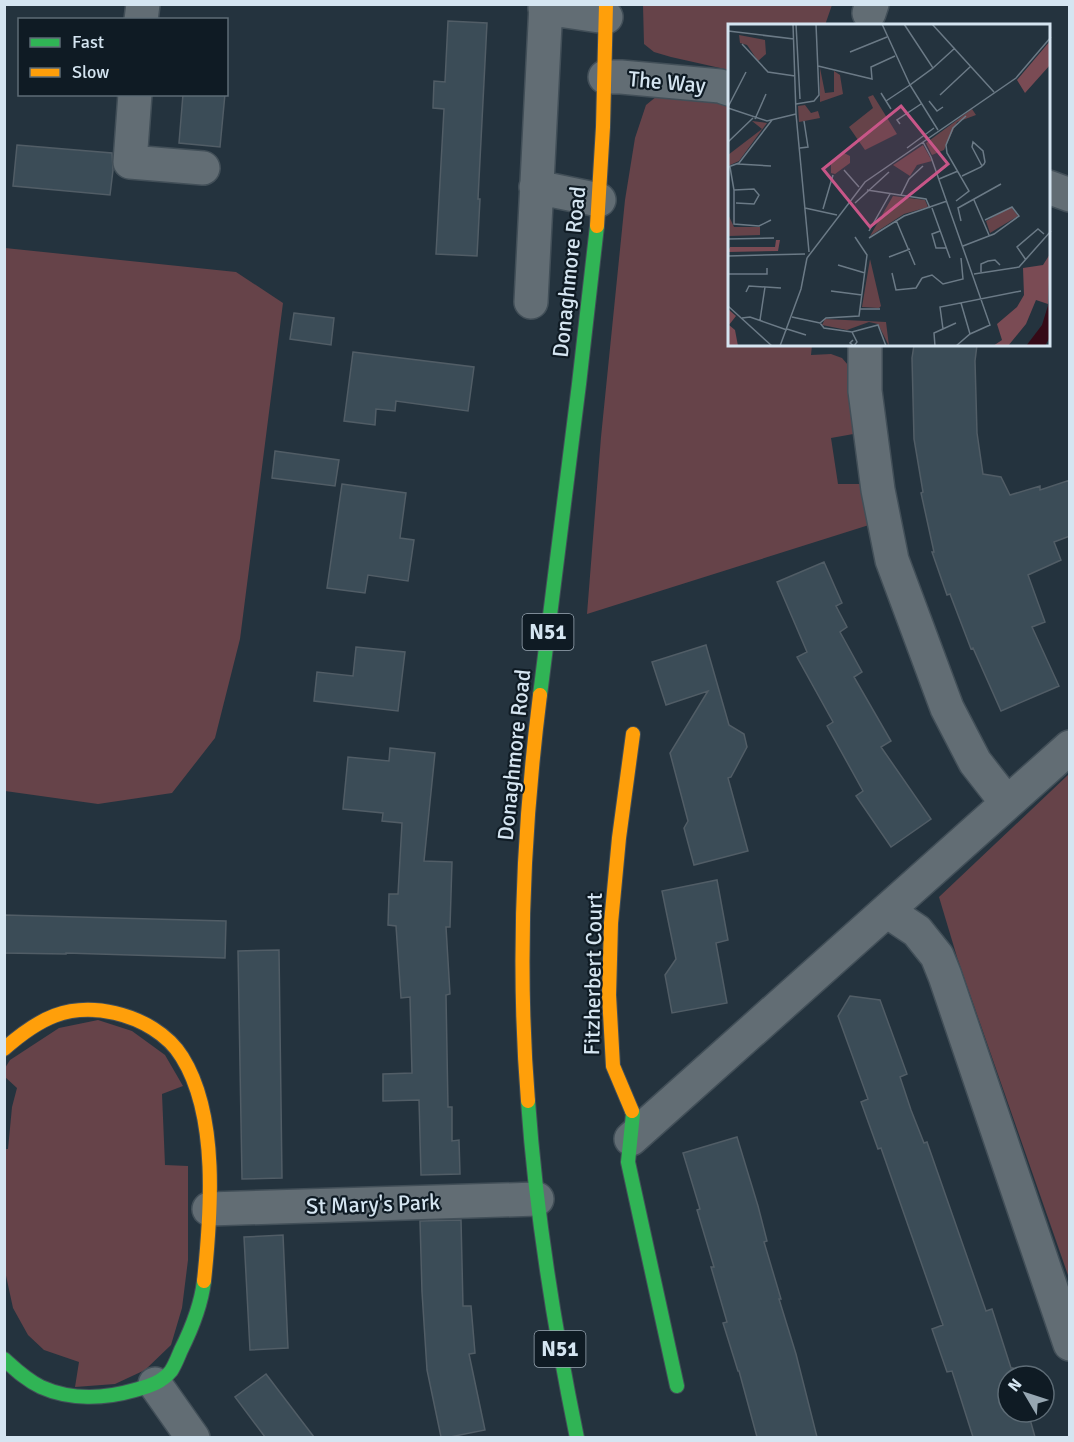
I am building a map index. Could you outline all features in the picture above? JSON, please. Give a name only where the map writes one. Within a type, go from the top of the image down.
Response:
[{"type":"main road","name":"Donaghmore Road","points":[[577,1437],[544,1261],[537,1199],[529,1124],[522,942],[531,767],[584,344],[599,200],[606,10]]},
{"type":"main road","name":"Fitzherbert Court","points":[[633,734],[619,838],[611,923],[609,995],[613,1066],[633,1114],[628,1162],[677,1386]]},
{"type":"main road","points":[[4,1049],[21,1033],[44,1019],[66,1010],[91,1009],[114,1012],[142,1021],[164,1036],[182,1056],[193,1077],[200,1100],[206,1127],[209,1209],[206,1260],[200,1301],[187,1339],[172,1368],[155,1384],[116,1396],[88,1398],[60,1393],[34,1384],[4,1359]]},
{"type":"street","points":[[531,302],[545,6],[606,10]]},
{"type":"street","name":"The Way","points":[[605,77],[656,80],[728,89]]},
{"type":"street","points":[[135,96],[130,162],[203,168]]},
{"type":"street","points":[[536,187],[599,200]]},
{"type":"street","points":[[1050,188],[1070,195]]},
{"type":"street","points":[[865,346],[866,402],[878,490],[892,560],[946,708],[975,762],[1007,803]]},
{"type":"street","points":[[632,1139],[1070,747]]},
{"type":"street","points":[[886,911],[917,931],[937,956],[1070,1344]]},
{"type":"street","name":"St Mary's Park","points":[[209,1209],[537,1199]]},
{"type":"street","points":[[155,1384],[193,1437]]},
{"type":"shaded area","points":[[643,4],[832,5],[825,24],[728,24],[728,70],[654,52],[644,44]]},
{"type":"shaded area","points":[[662,92],[728,104],[728,346],[812,346],[811,355],[831,354],[842,358],[848,365],[853,376],[859,433],[831,438],[838,484],[860,484],[869,525],[587,614],[601,437],[625,200],[635,138],[646,105]]},
{"type":"shaded area","points":[[5,248],[236,272],[283,303],[240,639],[215,738],[172,793],[98,804],[5,791]]},
{"type":"shaded area","points":[[1069,774],[1069,1278],[957,957],[939,897]]},
{"type":"shaded area","points":[[98,1020],[132,1031],[165,1055],[183,1086],[162,1094],[165,1165],[188,1166],[188,1260],[182,1308],[171,1345],[145,1370],[115,1384],[75,1387],[79,1362],[44,1350],[28,1335],[13,1308],[5,1271],[4,1149],[8,1149],[12,1107],[17,1088],[5,1077],[5,1068],[10,1060],[59,1028]]},
{"type":"building","points":[[448,21],[487,23],[477,256],[436,254],[444,109],[433,108],[434,81],[445,82]]},
{"type":"building","points":[[183,96],[225,96],[220,147],[179,143]]},
{"type":"building","points":[[17,145],[112,153],[113,170],[110,195],[13,186]]},
{"type":"building","points":[[294,313],[334,318],[331,345],[290,339]]},
{"type":"building","points":[[914,346],[977,346],[975,361],[977,433],[983,474],[1001,477],[1010,495],[1040,486],[1040,490],[1070,480],[1070,536],[1054,542],[1061,560],[1028,575],[1045,622],[1032,627],[1059,686],[1001,711],[973,648],[971,649],[950,594],[947,595],[932,552],[934,552],[921,493],[923,492],[914,439],[912,358]]},
{"type":"building","points":[[353,352],[474,367],[468,411],[396,401],[395,411],[376,409],[375,425],[344,421]]},
{"type":"building","points":[[275,451],[339,460],[335,486],[272,478]]},
{"type":"building","points":[[342,484],[406,493],[400,538],[414,540],[408,581],[368,575],[365,593],[327,588]]},
{"type":"building","points":[[824,562],[842,603],[836,606],[847,627],[840,632],[862,672],[854,677],[891,741],[881,747],[931,819],[891,847],[856,796],[863,791],[827,726],[833,722],[797,657],[807,652],[777,582]]},
{"type":"building","points":[[706,645],[729,725],[744,734],[747,747],[731,777],[728,778],[748,851],[694,865],[684,828],[688,821],[670,753],[708,691],[666,705],[652,662]]},
{"type":"building","points":[[356,647],[405,652],[398,711],[314,701],[317,672],[353,676]]},
{"type":"building","points":[[390,748],[435,753],[424,861],[452,862],[450,927],[446,927],[450,994],[446,995],[448,1107],[452,1107],[452,1141],[459,1140],[460,1174],[421,1175],[419,1100],[383,1101],[383,1074],[412,1073],[410,997],[401,998],[396,926],[388,925],[389,894],[398,894],[402,823],[382,821],[383,813],[343,809],[348,757],[389,761]]},
{"type":"building","points":[[717,880],[728,940],[716,943],[727,1003],[672,1013],[665,975],[676,959],[662,891]]},
{"type":"building","points":[[4,915],[226,921],[225,958],[4,953]]},
{"type":"building","points":[[279,950],[282,1178],[242,1179],[238,951]]},
{"type":"building","points":[[850,996],[880,1000],[907,1074],[900,1077],[911,1110],[924,1143],[927,1142],[986,1311],[992,1309],[1010,1364],[996,1364],[996,1424],[1031,1424],[1035,1437],[973,1437],[952,1371],[947,1372],[932,1329],[943,1325],[881,1148],[878,1149],[861,1102],[868,1099],[838,1016]]},
{"type":"building","points":[[737,1137],[758,1206],[767,1241],[764,1242],[817,1437],[757,1437],[723,1323],[727,1322],[697,1210],[700,1209],[683,1153]]},
{"type":"building","points":[[461,1220],[463,1306],[471,1306],[475,1353],[469,1354],[485,1430],[441,1437],[427,1370],[420,1221]]},
{"type":"building","points":[[283,1235],[288,1348],[250,1350],[244,1237]]},
{"type":"building","points":[[266,1374],[314,1437],[265,1437],[235,1397]]},
{"type":"traffic: fast","points":[[540,695],[597,226]]},
{"type":"traffic: fast","points":[[528,1101],[547,1270],[577,1438]]},
{"type":"traffic: fast","points":[[632,1111],[628,1162],[677,1386]]},
{"type":"traffic: fast","points":[[4,1359],[36,1384],[52,1391],[75,1396],[123,1393],[150,1385],[163,1378],[174,1366],[196,1317],[204,1281]]},
{"type":"traffic: slow","points":[[597,226],[603,127],[606,4]]},
{"type":"traffic: slow","points":[[528,1101],[522,949],[529,796],[540,695]]},
{"type":"traffic: slow","points":[[632,1111],[613,1066],[609,995],[611,923],[619,838],[633,734]]},
{"type":"traffic: slow","points":[[4,1049],[29,1029],[42,1022],[68,1012],[83,1010],[115,1013],[144,1023],[162,1035],[176,1049],[194,1081],[202,1107],[207,1136],[210,1196],[204,1281]]}]
